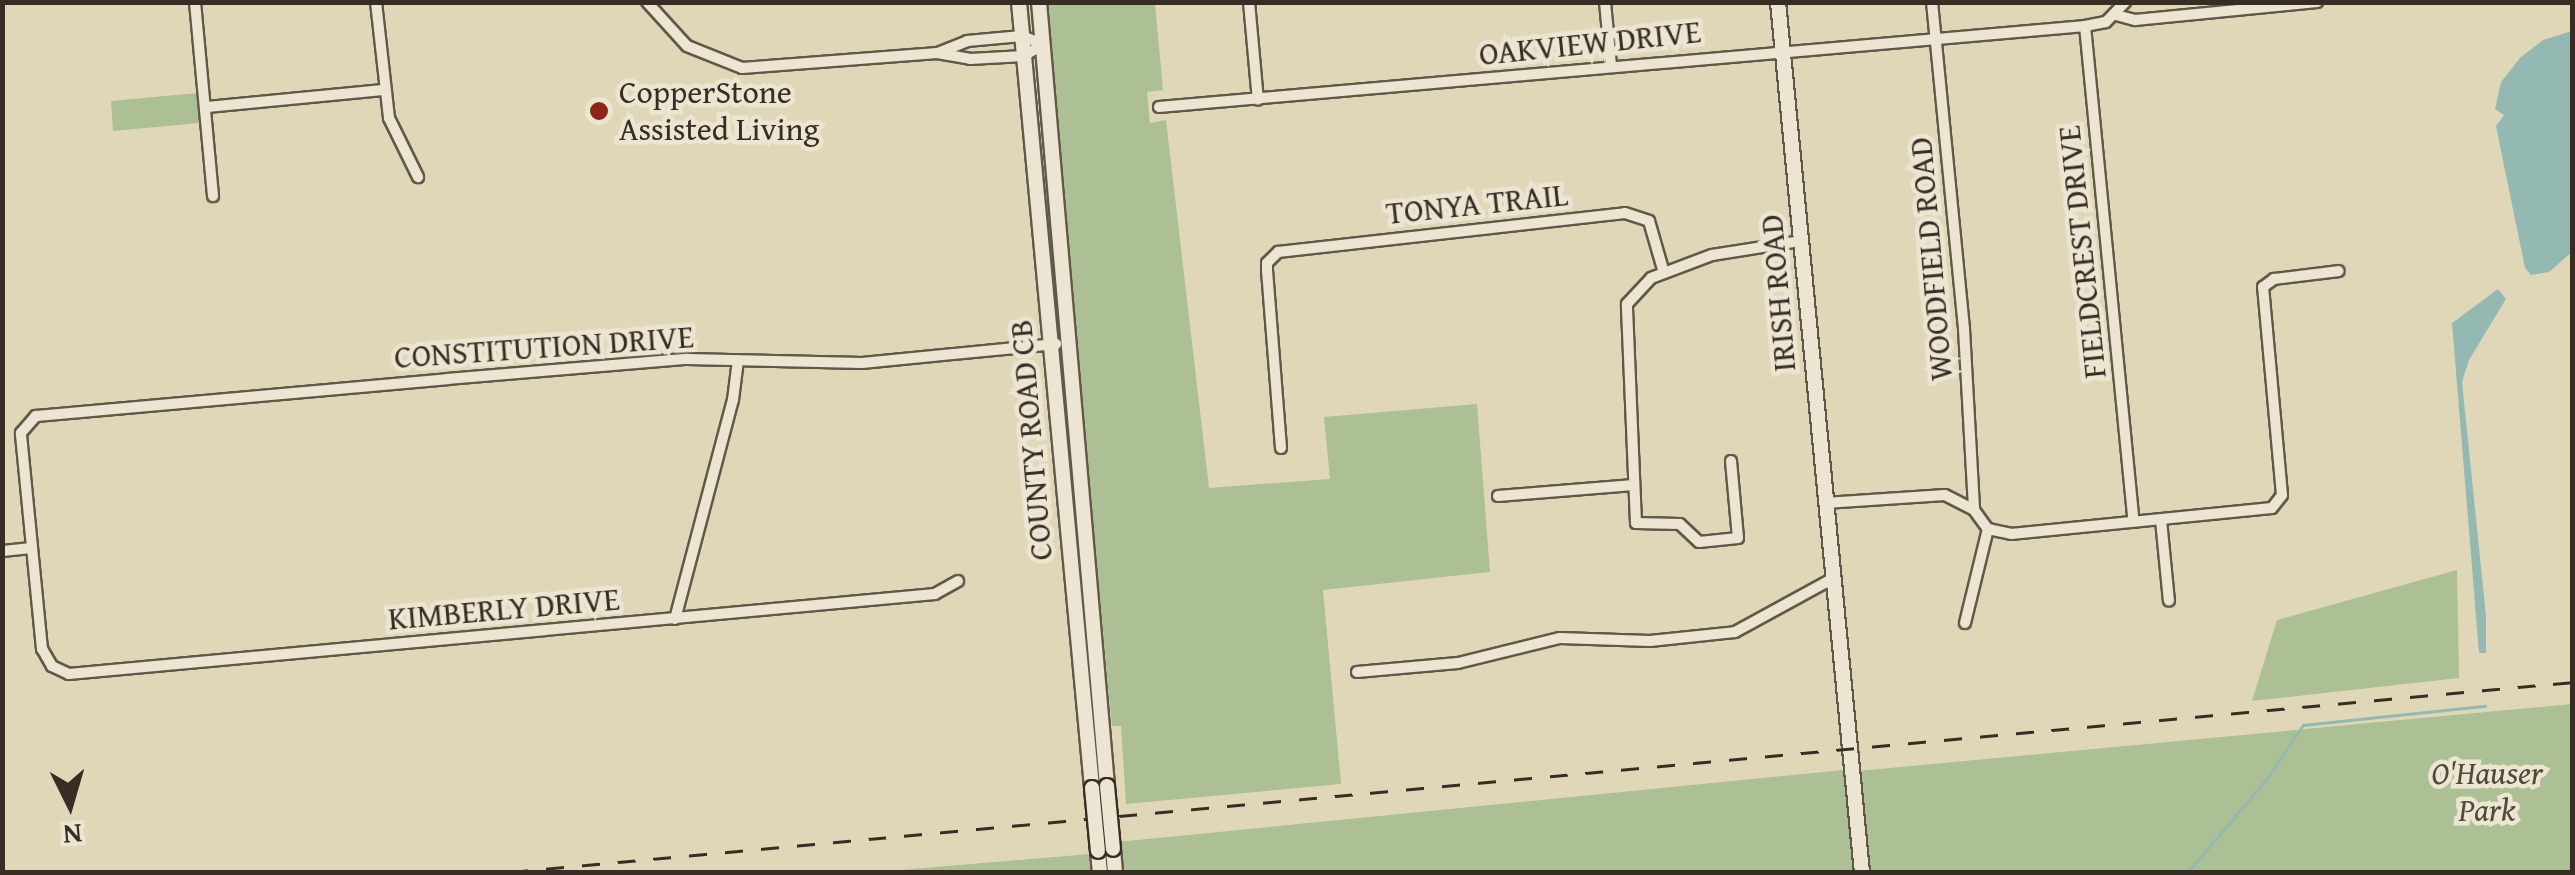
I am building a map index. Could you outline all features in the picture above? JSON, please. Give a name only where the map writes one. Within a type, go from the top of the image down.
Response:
[{"type":"main road","name":"COUNTY ROAD CB","points":[[1019,2],[1050,344],[1100,787]]},
{"type":"main road","name":"COUNTY ROAD CB","points":[[1039,2],[1105,849],[1100,872]]},
{"type":"main road","name":"IRISH ROAD","points":[[1778,2],[1862,872]]},
{"type":"main road","name":"COUNTY ROAD CB","points":[[1105,849],[1115,872]]},
{"type":"street","points":[[196,2],[213,196]]},
{"type":"street","points":[[376,2],[384,90],[392,128],[418,177]]},
{"type":"street","points":[[647,2],[687,46],[742,68],[936,54],[970,59],[1024,56],[1043,44]]},
{"type":"street","points":[[1249,2],[1258,100]]},
{"type":"street","points":[[1605,2],[1611,66]]},
{"type":"street","name":"WOODFIELD ROAD","points":[[1932,2],[1965,348],[1974,510]]},
{"type":"street","points":[[2116,16],[2125,2]]},
{"type":"street","points":[[2086,26],[2116,16],[2135,20],[2318,2]]},
{"type":"street","name":"OAKVIEW DRIVE","points":[[1160,107],[2086,26]]},
{"type":"street","name":"FIELDCREST DRIVE","points":[[2086,26],[2134,522]]},
{"type":"street","points":[[936,54],[967,41],[1022,36],[1043,44]]},
{"type":"street","points":[[207,107],[384,90]]},
{"type":"street","name":"TONYA TRAIL","points":[[1281,448],[1267,271],[1271,258],[1285,250],[1625,213],[1649,221],[1664,273]]},
{"type":"street","points":[[1731,461],[1738,538],[1699,542],[1680,524],[1638,526],[1628,304],[1642,284],[1664,273],[1726,252],[1800,241]]},
{"type":"street","points":[[1825,503],[1933,494],[1974,510],[1988,528],[2012,534],[2272,508],[2280,502],[2265,284],[2274,278],[2339,270]]},
{"type":"street","name":"CONSTITUTION DRIVE","points":[[31,548],[21,438],[26,423],[36,416],[686,359],[862,362],[1068,342]]},
{"type":"street","points":[[675,619],[733,400],[738,360]]},
{"type":"street","points":[[1498,496],[1634,485]]},
{"type":"street","points":[[2161,520],[2169,601]]},
{"type":"street","points":[[1965,623],[1988,528]]},
{"type":"street","points":[[2,551],[31,548]]},
{"type":"street","name":"KIMBERLY DRIVE","points":[[31,548],[42,649],[52,666],[76,674],[935,594],[958,581]]},
{"type":"street","points":[[1358,672],[1458,663],[1560,638],[1650,640],[1734,632],[1832,579]]},
{"type":"green space","points":[[1046,3],[1155,3],[1163,90],[1147,92],[1150,123],[1166,120],[1209,488],[1330,479],[1324,417],[1477,404],[1490,572],[1323,590],[1341,784],[1126,804],[1121,726],[1112,726],[1108,686]]},
{"type":"green space","points":[[198,93],[200,123],[113,131],[111,101]]},
{"type":"green space","points":[[2457,570],[2459,678],[2252,701],[2277,620]]},
{"type":"green space","name":"O'Hauser Park","points":[[2572,704],[2572,872],[1868,872],[1858,771]]},
{"type":"green space","points":[[1844,770],[1854,872],[1120,872],[1117,842]]},
{"type":"green space","points":[[1090,854],[1091,872],[877,872]]},
{"type":"water","points":[[2572,31],[2572,252],[2549,272],[2531,275],[2525,268],[2496,126],[2504,115],[2495,109],[2501,82],[2520,58],[2543,40]]},
{"type":"water","points":[[2498,289],[2506,299],[2469,360],[2462,382],[2486,616],[2486,653],[2479,653],[2452,323]]},
{"type":"waterway","points":[[2188,872],[2269,776],[2303,725],[2485,706]]},
{"type":"railway","points":[[510,872],[2572,682]]},
{"type":"place","name":"CopperStone Assisted Living","points":[[599,111]]}]
